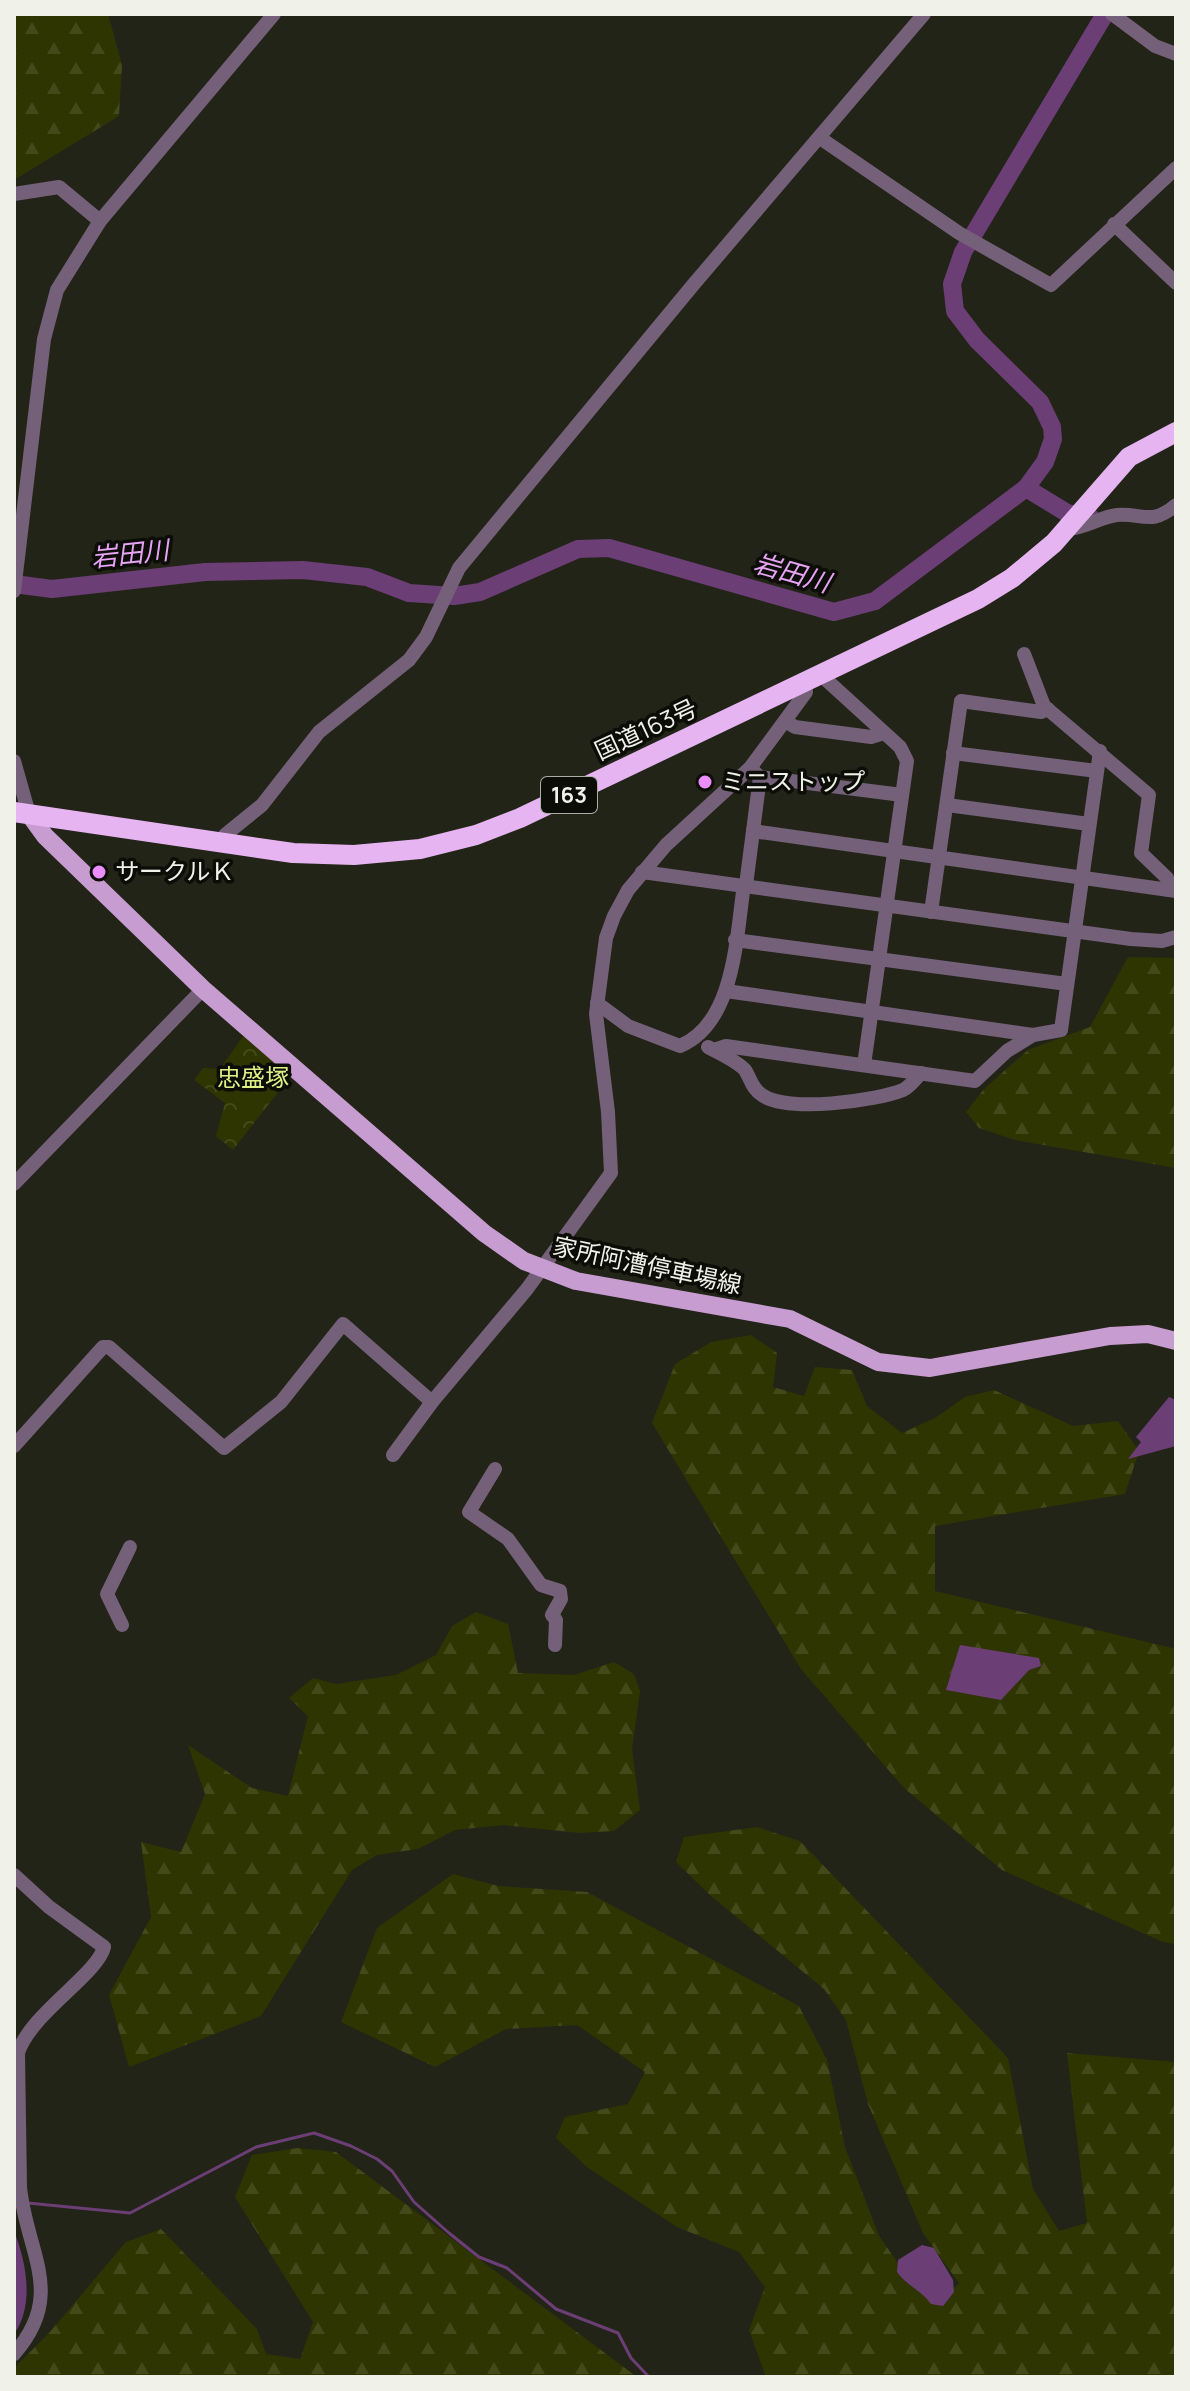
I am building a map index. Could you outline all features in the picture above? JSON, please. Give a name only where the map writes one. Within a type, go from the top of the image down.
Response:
[{"type":"highway","name":"国道163号","points":[[22,813],[293,853],[354,855],[420,849],[453,842],[520,818],[978,599],[1012,578],[1076,520],[1129,457],[1176,432]]},
{"type":"main road","name":"家所阿漕停車場線","points":[[22,813],[203,989],[484,1233],[539,1269],[641,1294],[790,1319],[825,1333],[865,1357],[903,1367],[930,1368],[1130,1334],[1176,1341]]},
{"type":"street","points":[[14,591],[44,339],[57,290],[100,221],[274,14]]},
{"type":"street","points":[[222,842],[225,835],[262,805],[319,732],[409,660],[453,580],[693,285],[924,14]]},
{"type":"street","points":[[1116,17],[1155,46],[1176,54]]},
{"type":"street","points":[[820,138],[959,233],[1051,285],[1176,168]]},
{"type":"street","points":[[14,194],[59,187],[100,221]]},
{"type":"street","points":[[1114,224],[1140,253],[1176,283]]},
{"type":"street","points":[[1076,520],[1085,528],[1116,515],[1149,519],[1166,513],[1176,505]]},
{"type":"street","points":[[1024,654],[1032,681],[1048,709],[1149,795],[1141,853],[1167,878],[1172,890]]},
{"type":"street","points":[[393,1455],[432,1402],[527,1289],[611,1173],[597,1003],[606,938],[614,916],[642,872],[666,845],[755,773],[812,679],[884,733],[905,753],[902,795],[864,1065]]},
{"type":"street","points":[[931,912],[961,701],[1041,712],[1048,709]]},
{"type":"street","points":[[785,721],[795,727],[871,737],[884,733]]},
{"type":"street","points":[[726,991],[1033,1035],[1061,1030],[1100,751]]},
{"type":"street","points":[[953,753],[1097,771]]},
{"type":"street","points":[[14,761],[22,813]]},
{"type":"street","points":[[755,773],[902,795]]},
{"type":"street","points":[[597,1003],[628,1026],[680,1046],[701,1038],[726,991],[753,831],[755,773]]},
{"type":"street","points":[[947,805],[1089,824]]},
{"type":"street","points":[[753,831],[1172,890]]},
{"type":"street","points":[[642,872],[1075,931],[1162,941],[1176,937]]},
{"type":"street","points":[[735,940],[1067,984]]},
{"type":"street","points":[[14,1184],[203,989]]},
{"type":"street","points":[[714,1050],[726,1046],[975,1081],[1000,1056],[1033,1035]]},
{"type":"street","points":[[701,1038],[714,1050],[744,1068],[753,1086],[763,1096],[795,1103],[842,1102],[893,1093],[910,1086],[921,1073]]},
{"type":"street","points":[[14,1446],[103,1347],[109,1347],[224,1448],[281,1402],[343,1324],[432,1402]]},
{"type":"street","points":[[495,1469],[469,1512],[508,1539],[541,1585],[560,1591],[561,1599],[553,1610],[555,1645]]},
{"type":"street","points":[[122,1625],[107,1594],[130,1547]]},
{"type":"street","points":[[14,1875],[49,1907],[104,1947],[96,1963],[61,1995],[24,2039],[18,2053],[22,2207],[36,2249],[42,2290],[33,2329],[14,2354]]},
{"type":"green space","points":[[14,14],[108,14],[122,65],[119,116],[14,180]]},
{"type":"green space","points":[[1128,957],[1176,958],[1176,1168],[1015,1140],[979,1128],[966,1112],[984,1089],[1028,1050],[1090,1027]]},
{"type":"green space","name":"忠盛塚","points":[[246,1032],[293,1073],[233,1150],[216,1136],[225,1103],[194,1080],[203,1068],[220,1069]]},
{"type":"green space","points":[[751,1335],[777,1353],[773,1387],[804,1396],[815,1367],[852,1370],[867,1406],[902,1433],[935,1418],[965,1397],[994,1390],[1073,1426],[1118,1421],[1139,1451],[1125,1494],[935,1526],[935,1591],[1176,1649],[1176,1944],[1163,1942],[1002,1870],[904,1788],[801,1669],[652,1423],[675,1364],[711,1342]]},
{"type":"green space","points":[[476,1612],[508,1624],[518,1673],[574,1675],[614,1662],[634,1674],[640,1691],[632,1749],[640,1810],[614,1831],[580,1833],[503,1825],[455,1830],[418,1849],[377,1855],[352,1870],[261,2016],[129,2067],[109,1995],[151,1917],[141,1842],[181,1852],[205,1794],[188,1745],[252,1788],[288,1796],[308,1716],[289,1698],[313,1678],[336,1684],[396,1675],[436,1655],[452,1626]]},
{"type":"green space","points":[[757,1827],[800,1841],[1008,2058],[1033,2189],[1059,2231],[1087,2223],[1067,2053],[1176,2062],[1176,2377],[766,2377],[749,2330],[765,2287],[739,2252],[677,2227],[587,2167],[556,2138],[565,2117],[628,2104],[645,2072],[577,2025],[506,2029],[435,2067],[341,2022],[377,1928],[453,1874],[498,1886],[587,1892],[799,2006],[827,2060],[845,2147],[879,2236],[916,2289],[940,2302],[959,2283],[923,2233],[868,2104],[846,2020],[824,1989],[711,1896],[676,1862],[684,1837]]},
{"type":"green space","points":[[297,2148],[336,2152],[637,2377],[14,2377],[14,2368],[49,2333],[126,2242],[161,2229],[257,2329],[266,2354],[300,2359],[313,2322],[235,2197],[252,2155]]},
{"type":"shaded area","points":[[1169,1397],[1176,1400],[1176,1446],[1128,1459],[1141,1442],[1136,1437]]},
{"type":"shaded area","points":[[960,1645],[1039,1658],[1041,1666],[1029,1670],[1001,1700],[946,1690]]},
{"type":"shaded area","points":[[14,2231],[25,2269],[26,2297],[25,2310],[14,2334]]},
{"type":"shaded area","points":[[922,2245],[934,2248],[953,2280],[954,2292],[943,2306],[931,2304],[897,2272],[898,2260]]},
{"type":"waterway","name":"岩田川","points":[[14,584],[52,589],[205,572],[303,570],[367,577],[409,593],[454,596],[480,592],[578,549],[609,548],[834,612],[875,601],[1026,488],[1045,462],[1053,439],[1052,427],[1040,402],[977,340],[955,311],[952,284],[963,252],[1105,14]]},
{"type":"waterway","points":[[1026,488],[1067,513],[1091,518]]},
{"type":"waterway","points":[[28,2203],[130,2213],[256,2147],[314,2133],[377,2159],[392,2171],[414,2202],[449,2233],[479,2257],[507,2268],[556,2309],[618,2333],[631,2358],[649,2377]]},
{"type":"place","name":"ミニストップ","points":[[705,782]]},
{"type":"place","name":"サークルＫ","points":[[99,872]]}]
